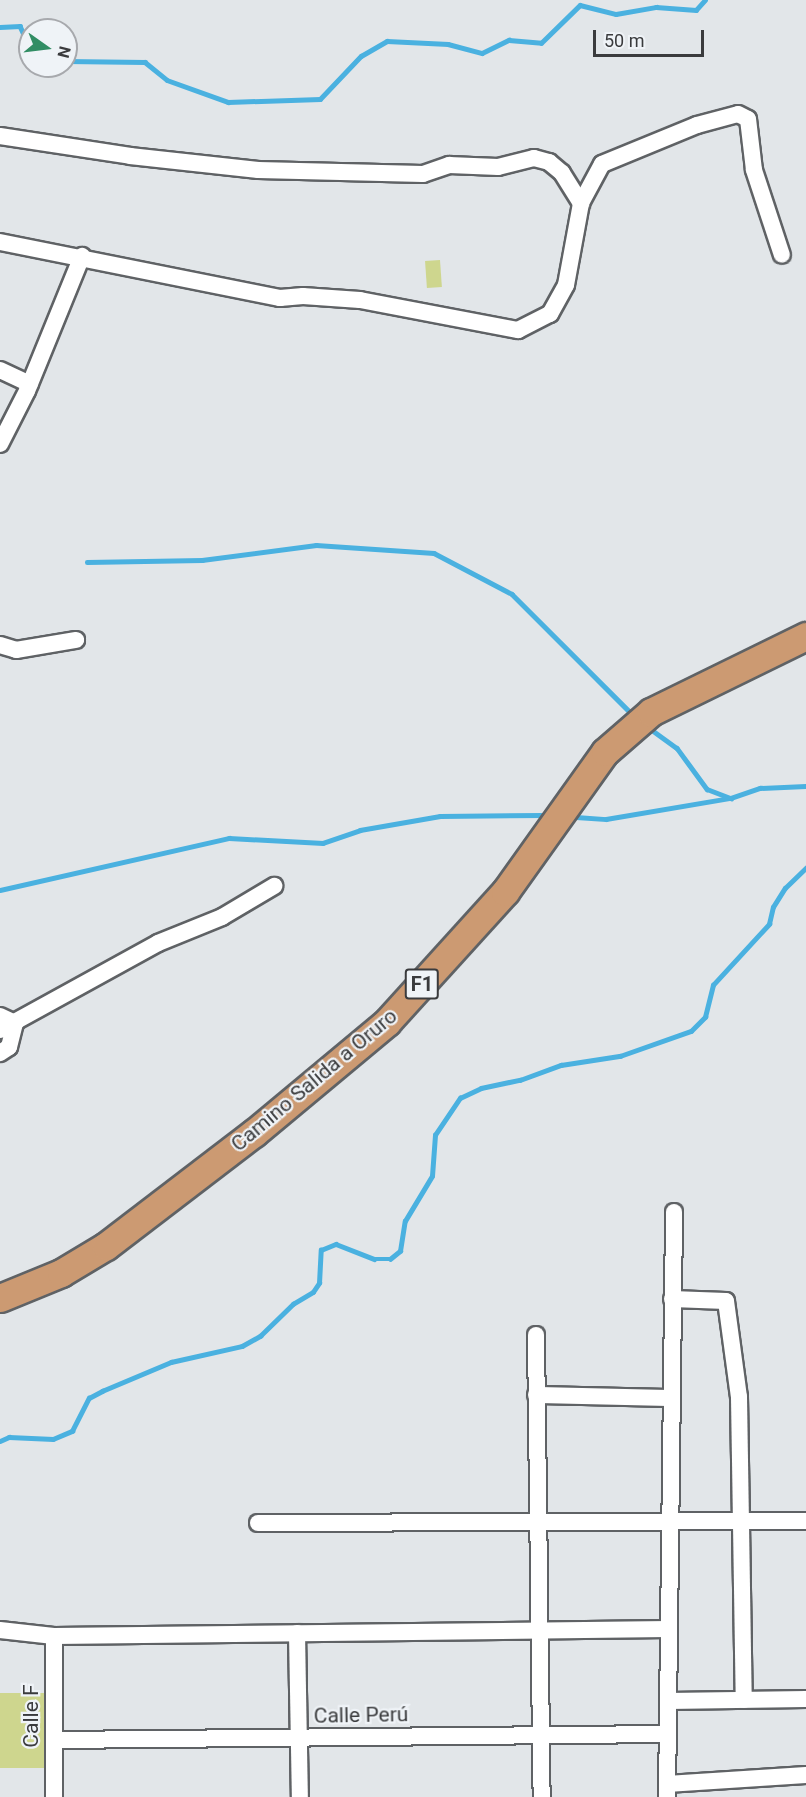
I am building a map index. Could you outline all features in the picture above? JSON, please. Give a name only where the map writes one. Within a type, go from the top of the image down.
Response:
[{"type":"highway","name":"Camino Salida a Oruro","points":[[0,1298],[61,1273],[106,1246],[254,1132],[387,1022],[505,892],[605,752],[651,712],[806,636]]},
{"type":"street","points":[[0,242],[82,256],[280,298],[303,296],[360,300],[518,330],[550,314],[566,285],[581,203],[602,164],[698,125],[738,114],[748,119],[754,170],[782,255]]},
{"type":"street","points":[[0,136],[130,156],[258,170],[423,174],[449,165],[498,167],[534,158],[549,162],[562,173],[581,203]]},
{"type":"street","points":[[0,444],[30,384],[82,256]]},
{"type":"street","points":[[0,370],[30,384]]},
{"type":"street","points":[[0,645],[16,650],[76,640]]},
{"type":"street","points":[[0,1030],[158,944],[222,917],[274,886]]},
{"type":"street","points":[[0,1016],[15,1023]]},
{"type":"street","points":[[0,1053],[9,1047],[15,1023]]},
{"type":"street","points":[[675,1212],[667,1791],[806,1774]]},
{"type":"street","points":[[672,1299],[726,1301],[739,1397],[744,1700]]},
{"type":"street","points":[[536,1335],[542,1797]]},
{"type":"street","points":[[536,1395],[671,1398]]},
{"type":"street","points":[[258,1523],[806,1521]]},
{"type":"street","points":[[0,1630],[54,1636],[669,1629]]},
{"type":"street","points":[[297,1634],[300,1797]]},
{"type":"street","name":"Calle F","points":[[54,1636],[54,1797]]},
{"type":"street","points":[[668,1701],[806,1699]]},
{"type":"street","name":"Calle Perú","points":[[54,1740],[668,1734]]},
{"type":"green space","points":[[440,260],[442,287],[427,288],[425,261]]},
{"type":"green space","points":[[0,1693],[47,1693],[47,1768],[0,1768]]},
{"type":"waterway","points":[[78,61],[145,62],[167,80],[228,102],[320,99],[361,56],[387,41],[448,44],[482,53],[509,40],[541,43],[580,5],[616,14],[656,7],[696,10],[705,0]]},
{"type":"waterway","points":[[0,27],[18,26]]},
{"type":"waterway","points":[[87,562],[202,560],[316,545],[434,553],[512,594],[634,716]]},
{"type":"waterway","points":[[652,730],[677,748],[707,789],[731,798],[760,788],[806,786]]},
{"type":"waterway","points":[[576,817],[606,819],[730,798]]},
{"type":"waterway","points":[[0,890],[229,838],[323,843],[360,830],[440,816],[543,815]]},
{"type":"waterway","points":[[0,1441],[9,1437],[53,1439],[72,1431],[89,1398],[102,1391],[171,1362],[242,1346],[260,1336],[293,1304],[313,1292],[319,1283],[321,1250],[336,1244],[374,1259],[390,1259],[400,1251],[405,1221],[432,1176],[435,1135],[460,1098],[481,1088],[520,1080],[561,1065],[620,1056],[691,1031],[705,1017],[713,985],[769,924],[773,907],[785,888],[806,868]]}]
